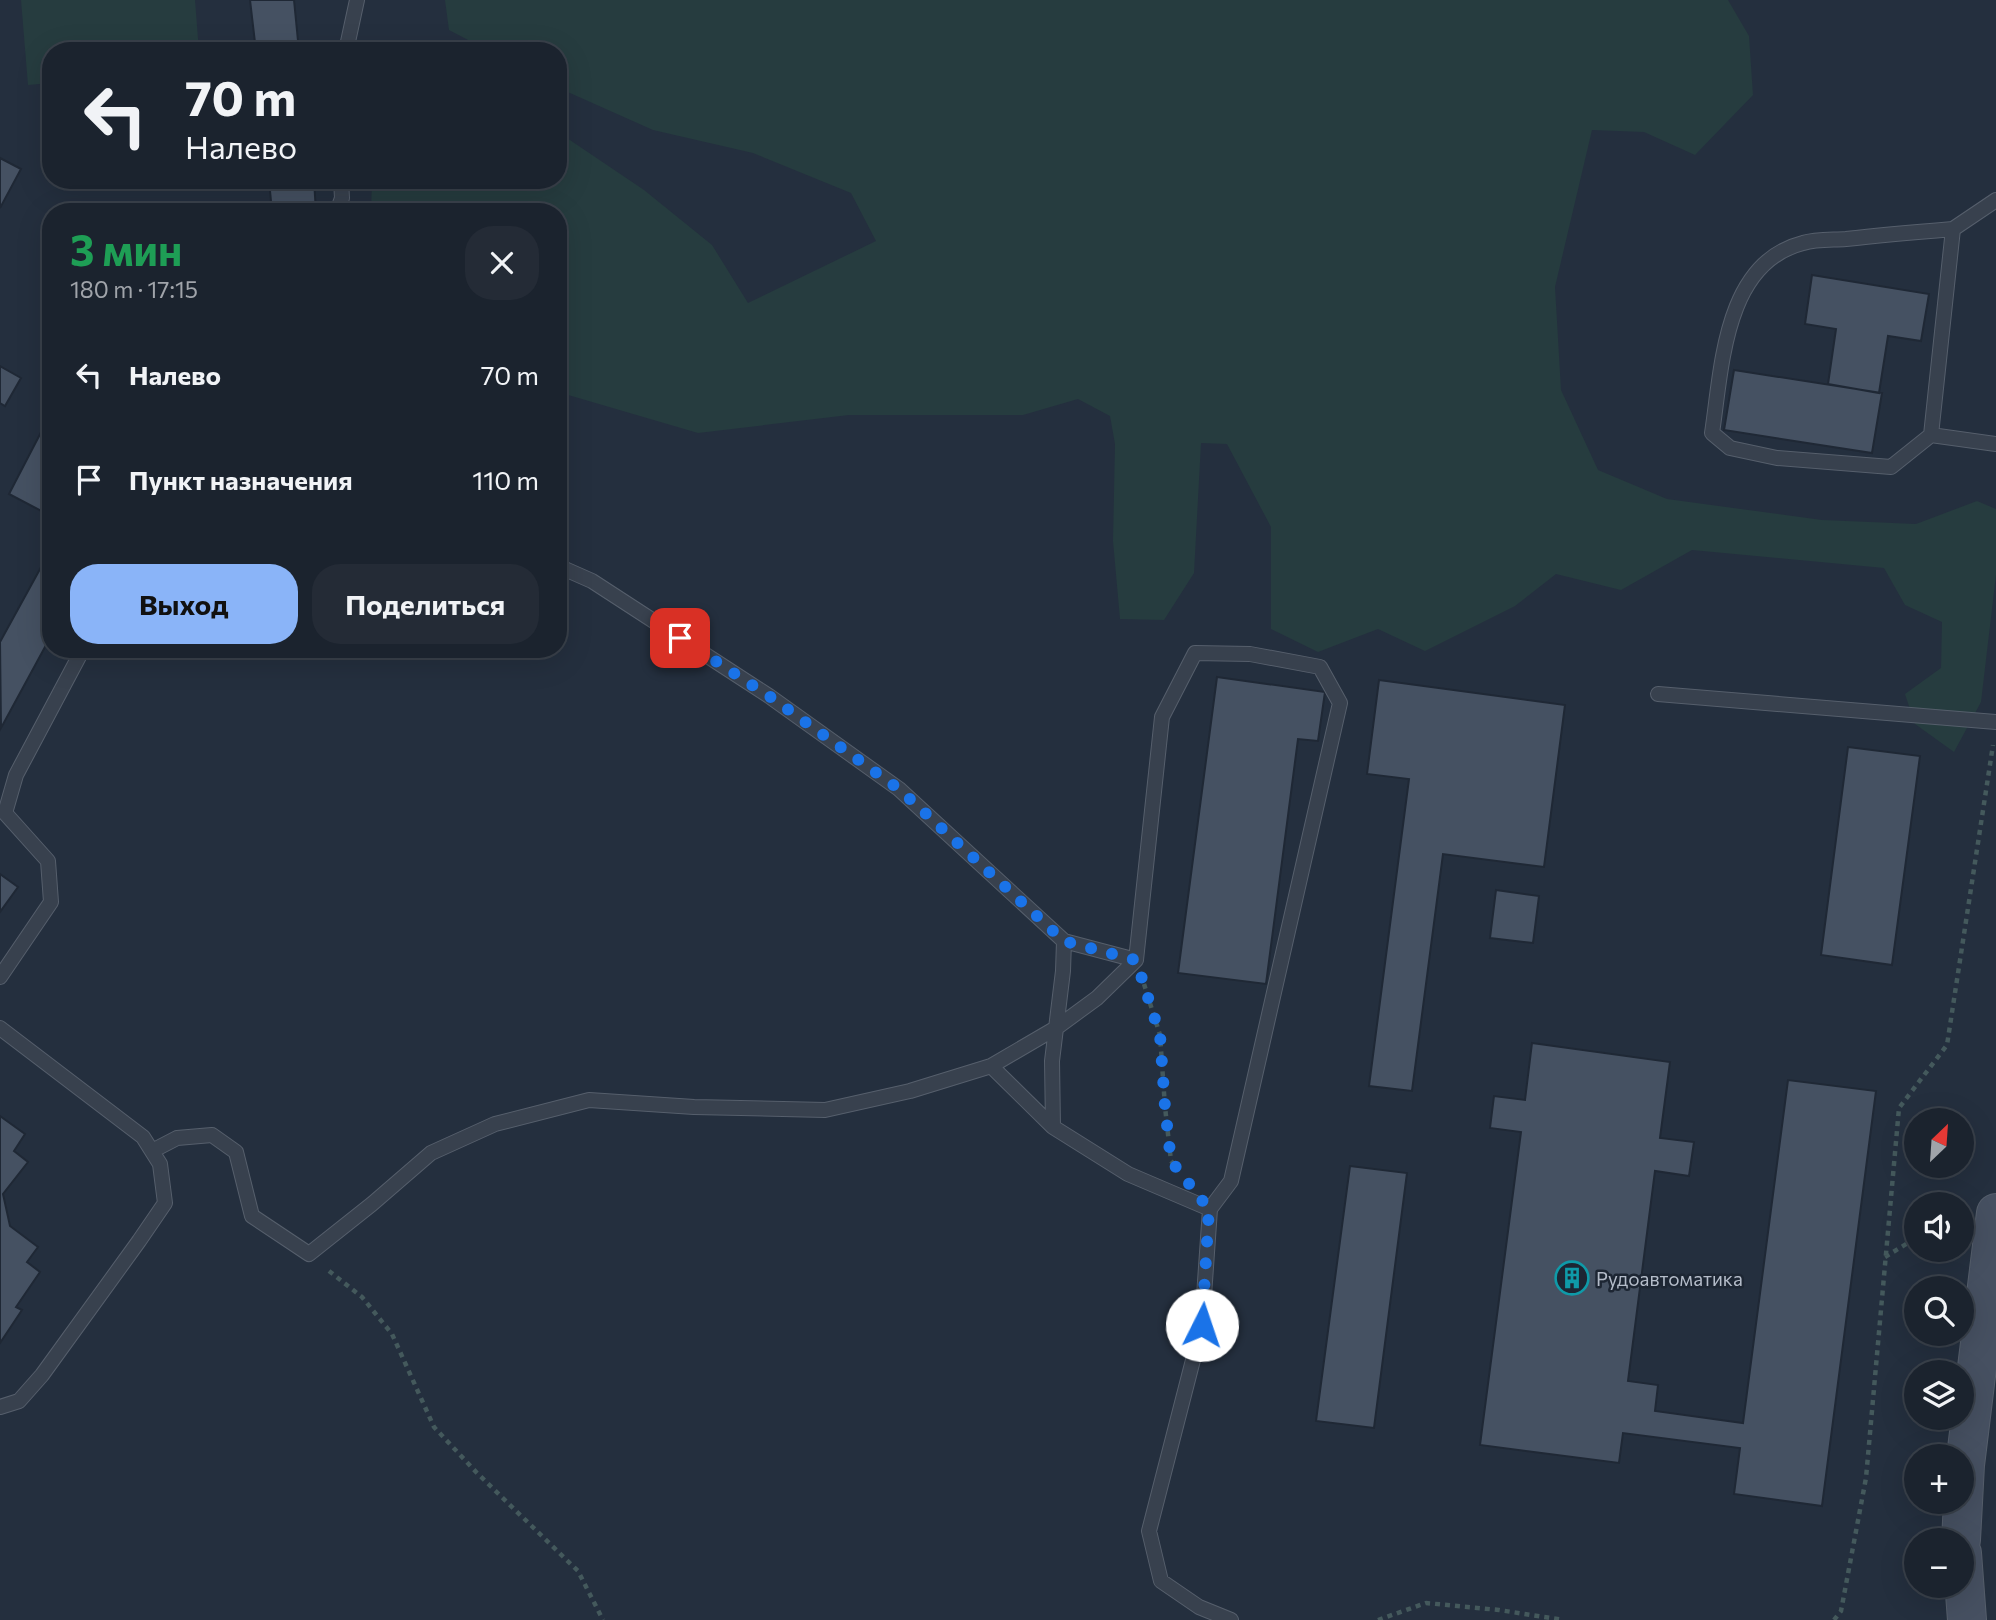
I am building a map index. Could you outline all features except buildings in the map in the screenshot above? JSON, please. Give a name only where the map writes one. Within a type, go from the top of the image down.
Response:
[{"type":"main road","points":[[1962,1528],[1965,1465],[1996,1213]]},
{"type":"main road","points":[[1965,1598],[1967,1620]]},
{"type":"lane","points":[[348,42],[357,0]]},
{"type":"lane","points":[[1953,229],[1931,435],[1891,467],[1777,458],[1730,448],[1712,433],[1726,342],[1734,314],[1751,278],[1767,259],[1803,243],[1953,229],[1996,200]]},
{"type":"lane","points":[[1931,435],[1996,444]]},
{"type":"lane","points":[[567,570],[592,581],[769,696],[899,789],[1064,941],[1136,960]]},
{"type":"lane","points":[[152,1151],[177,1138],[212,1135],[236,1152],[252,1216],[310,1254],[432,1153],[495,1124],[589,1100],[694,1107],[825,1110],[910,1091],[991,1066],[1056,1028],[1097,998],[1136,960],[1162,718],[1195,653],[1250,654],[1320,667],[1340,703],[1231,1181],[1209,1209],[1202,1325],[1149,1531],[1161,1581],[1199,1607],[1231,1620]]},
{"type":"lane","points":[[0,977],[51,902],[48,861],[3,811],[16,775],[78,658]]},
{"type":"lane","points":[[1658,694],[1996,722]]},
{"type":"lane","points":[[1054,1127],[1052,1061],[1064,941]]},
{"type":"lane","points":[[0,1028],[143,1137],[160,1164],[165,1203],[42,1374],[19,1401],[0,1407]]},
{"type":"lane","points":[[991,1066],[1054,1127],[1128,1174],[1209,1209]]},
{"type":"path","points":[[1834,1620],[1841,1611],[1866,1478],[1899,1108],[1947,1045],[1996,722]]},
{"type":"path","points":[[1136,960],[1160,1035],[1171,1161],[1209,1209]]},
{"type":"path","points":[[1885,1257],[1904,1245]]},
{"type":"path","points":[[310,1254],[362,1297],[392,1334],[434,1427],[477,1473],[578,1571],[603,1620]]},
{"type":"path","points":[[1378,1620],[1426,1603],[1563,1620]]},
{"type":"green space","points":[[21,0],[195,0],[198,42],[42,42],[42,84],[28,85]]},
{"type":"green space","points":[[445,0],[1728,0],[1749,36],[1753,95],[1695,155],[1644,132],[1592,130],[1555,287],[1561,390],[1598,470],[1667,499],[1822,520],[1916,524],[1977,501],[1996,509],[1996,575],[1981,702],[1954,752],[1915,724],[1905,694],[1941,668],[1942,622],[1905,605],[1884,568],[1692,550],[1621,590],[1556,574],[1515,606],[1425,651],[1378,629],[1318,652],[1271,629],[1271,527],[1227,444],[1201,443],[1194,573],[1164,620],[1120,619],[1113,541],[1115,444],[1110,416],[1078,399],[1023,415],[849,415],[698,433],[567,395],[567,203],[371,203],[372,189],[567,189],[567,138],[644,190],[712,245],[748,303],[876,241],[851,193],[753,153],[653,130],[567,92],[567,42],[472,42],[449,30]]},
{"type":"place","name":"Рудоавтоматика","points":[[1572,1278]]},
{"type":"route","points":[[680,638],[769,696],[899,789],[1064,941],[1136,960],[1160,1035],[1171,1161],[1209,1209],[1202,1325]]}]
